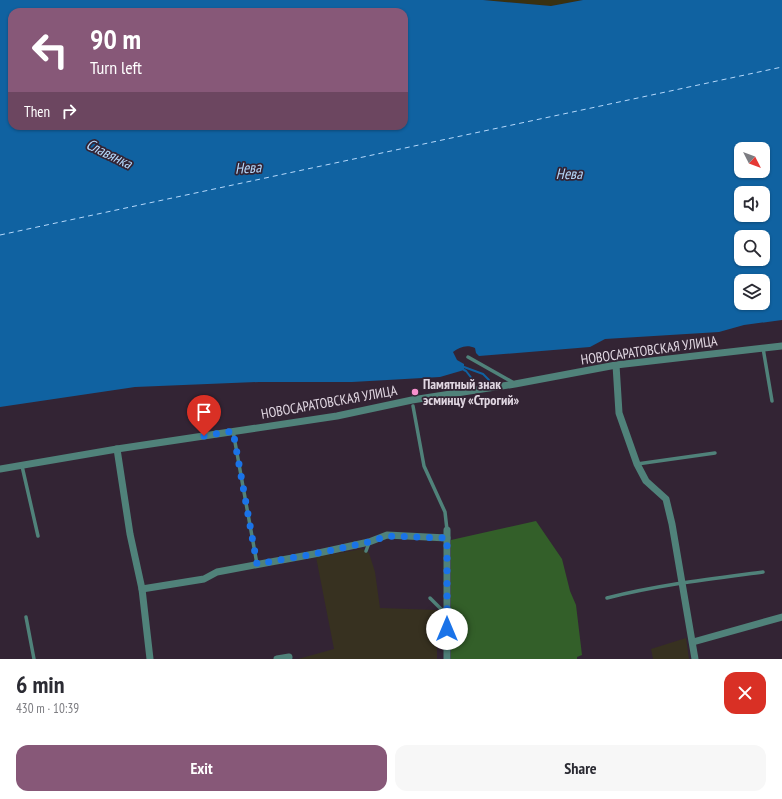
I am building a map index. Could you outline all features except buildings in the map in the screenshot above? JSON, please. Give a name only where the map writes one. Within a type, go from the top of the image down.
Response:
[{"type":"street","name":"НОВОСАРАТОВСКАЯ УЛИЦА","points":[[0,470],[116,449],[337,416],[412,400],[616,366],[782,346]]},
{"type":"street","points":[[616,366],[619,413],[637,464],[646,481],[666,499],[672,524],[695,659]]},
{"type":"street","points":[[116,449],[130,534],[142,588],[150,659]]},
{"type":"street","points":[[447,530],[447,659]]},
{"type":"street","points":[[142,588],[204,578],[217,572],[314,554],[369,542],[387,536],[447,538]]},
{"type":"street","points":[[693,642],[782,617]]},
{"type":"street","points":[[277,659],[289,657]]},
{"type":"lane","points":[[763,348],[772,401]]},
{"type":"lane","points":[[468,357],[515,384]]},
{"type":"lane","points":[[413,406],[424,466],[445,512],[447,530]]},
{"type":"lane","points":[[233,431],[257,564]]},
{"type":"lane","points":[[637,464],[715,453]]},
{"type":"lane","points":[[22,466],[38,536]]},
{"type":"lane","points":[[366,551],[369,542]]},
{"type":"lane","points":[[607,598],[681,583],[762,572]]},
{"type":"lane","points":[[430,598],[447,614]]},
{"type":"lane","points":[[26,617],[34,659]]},
{"type":"shaded area","points":[[362,549],[369,553],[375,572],[380,608],[437,610],[437,659],[298,659],[334,649],[316,557]]},
{"type":"shaded area","points":[[686,638],[689,659],[653,659],[651,649]]},
{"type":"green space","points":[[536,521],[562,559],[570,591],[576,605],[582,655],[577,657],[577,659],[451,659],[451,540]]},
{"type":"sand","points":[[483,0],[583,0],[551,6]]},
{"type":"water","name":"Нева","points":[[0,0],[483,0],[551,6],[583,0],[782,0],[782,320],[744,325],[719,332],[605,339],[590,347],[479,356],[476,353],[475,348],[469,346],[463,347],[453,352],[457,360],[464,364],[464,370],[440,377],[352,382],[259,382],[135,387],[0,407]]},
{"type":"waterway","points":[[464,367],[483,374],[489,380]]},
{"type":"waterway","points":[[464,370],[473,380]]},
{"type":"ferry route","points":[[0,235],[782,67]]},
{"type":"place","name":"Памятный знак эсминцу «Строгий»","points":[[415,392]]},
{"type":"route","points":[[204,436],[233,431],[257,564],[314,554],[369,542],[387,536],[447,538],[447,629]]},
{"type":"water label","name":"Славянка","points":[[109,154]]}]
